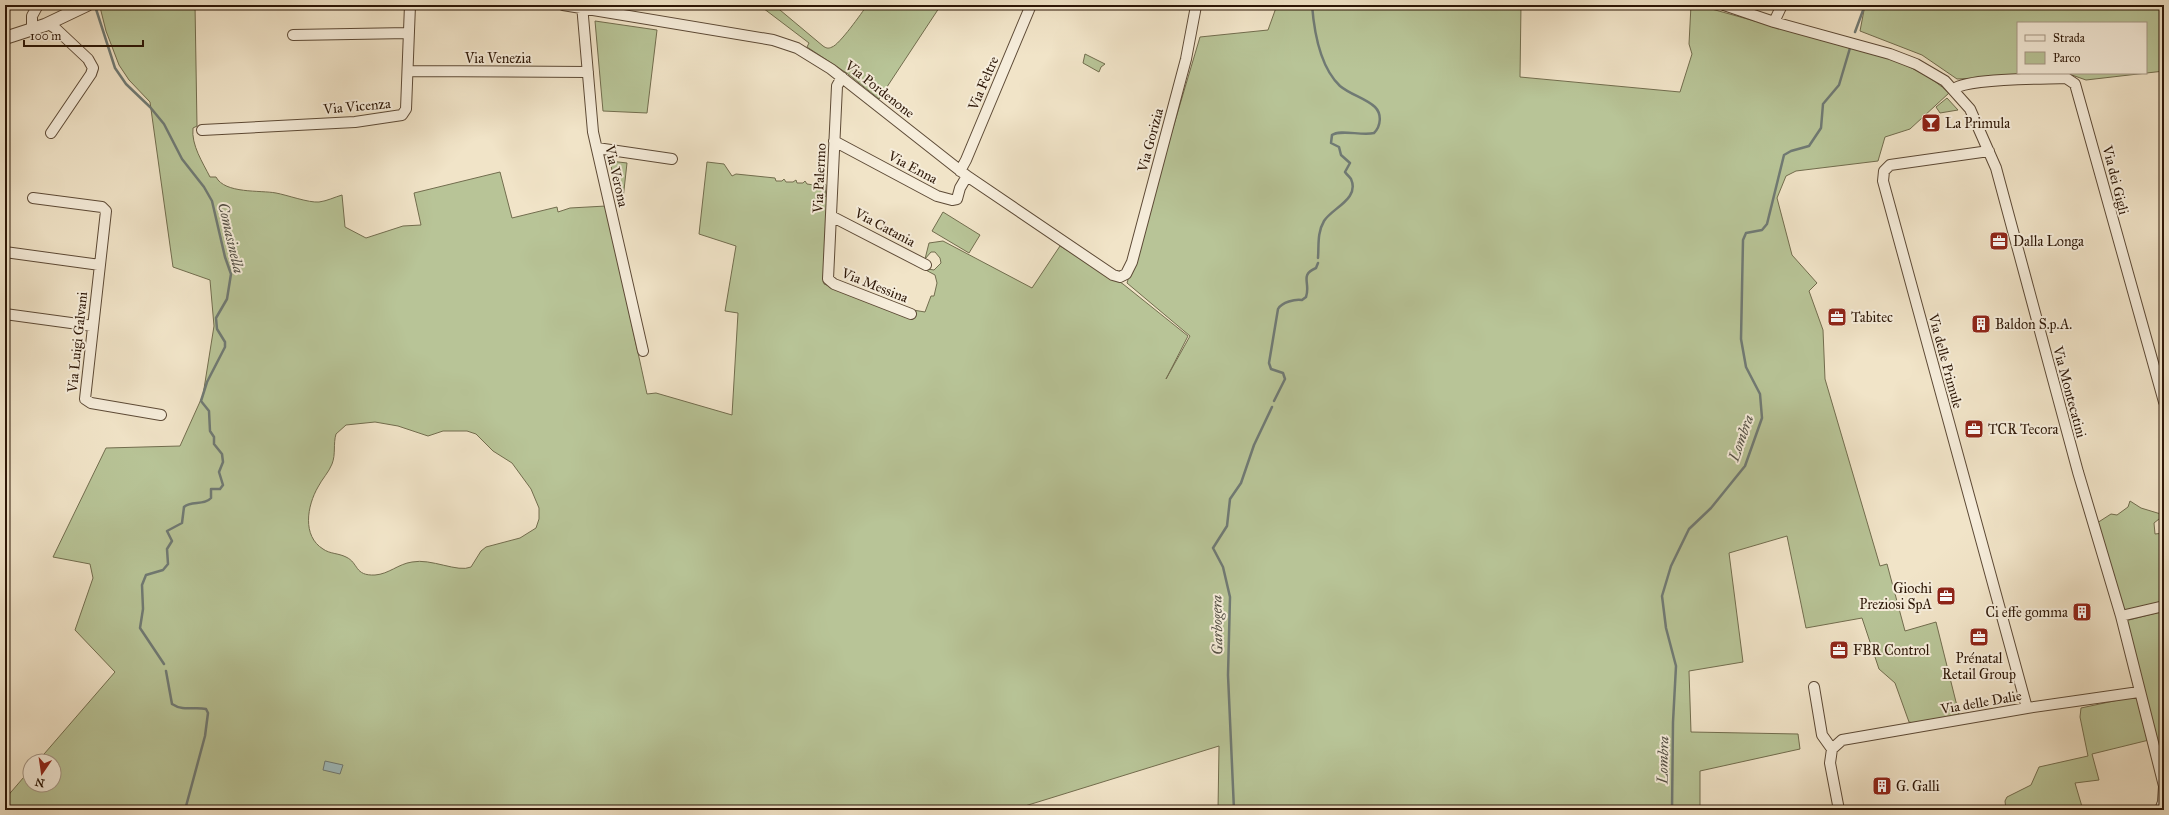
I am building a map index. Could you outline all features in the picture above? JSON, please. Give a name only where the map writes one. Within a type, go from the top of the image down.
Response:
[{"type":"street","points":[[32,30],[32,16],[38,5]]},
{"type":"street","points":[[5,38],[45,25],[87,5]]},
{"type":"street","name":"Via Vicenza","points":[[202,130],[355,122],[401,116],[406,110],[410,5]]},
{"type":"street","name":"Via Pordenone","points":[[563,5],[582,7],[780,42],[797,48],[842,77],[963,174],[1113,275],[1123,277]]},
{"type":"street","name":"Via Feltre","points":[[963,174],[966,160],[1031,5]]},
{"type":"street","name":"Via Montecatini","points":[[1724,5],[1774,22],[1890,54],[1934,73],[1954,89],[1970,109],[1996,168],[2078,472],[2121,616],[2164,786]]},
{"type":"street","points":[[1774,22],[1782,5]]},
{"type":"street","name":"Via Gorizia","points":[[1123,277],[1129,270],[1134,255],[1186,59],[1196,6]]},
{"type":"street","name":"Via Verona","points":[[582,7],[593,132],[643,351]]},
{"type":"street","points":[[64,16],[61,20],[62,25],[72,43]]},
{"type":"street","points":[[45,25],[53,26],[72,43],[89,61],[93,70],[50,133]]},
{"type":"street","points":[[294,35],[409,33]]},
{"type":"street","name":"Via Venezia","points":[[408,71],[588,72]]},
{"type":"street","name":"Via Palermo","points":[[830,281],[828,276],[837,86],[842,77]]},
{"type":"street","name":"Via dei Gigli","points":[[1954,89],[1958,85],[1973,83],[2066,78],[2075,84],[2164,402]]},
{"type":"street","name":"Via Enna","points":[[834,141],[937,196],[950,200],[957,198],[963,174]]},
{"type":"street","points":[[597,148],[672,158]]},
{"type":"street","name":"Via delle Primule","points":[[1989,151],[1890,165],[1884,171],[1883,181],[2027,708]]},
{"type":"street","name":"Via Luigi Galvani","points":[[33,198],[105,209],[85,399],[91,403],[161,415]]},
{"type":"street","name":"Via Catania","points":[[831,216],[926,265]]},
{"type":"street","points":[[5,252],[100,265]]},
{"type":"street","name":"Via Messina","points":[[830,281],[910,314]]},
{"type":"street","points":[[5,314],[93,326]]},
{"type":"street","points":[[2121,616],[2164,606]]},
{"type":"street","points":[[1814,688],[1822,735],[1832,749],[1830,763],[1839,810]]},
{"type":"street","name":"Via delle Dalie","points":[[1832,749],[1842,740],[2027,708],[2139,692]]},
{"type":"street","points":[[2162,810],[2164,786]]},
{"type":"green space","points":[[105,5],[195,5],[197,126],[193,128],[193,134],[198,154],[210,177],[216,177],[227,186],[235,189],[276,193],[315,202],[325,201],[342,195],[345,227],[366,238],[403,226],[421,225],[414,193],[500,172],[512,218],[557,207],[558,212],[570,208],[606,206],[647,394],[656,393],[732,415],[738,313],[725,311],[736,246],[699,234],[707,162],[724,164],[732,176],[736,174],[775,178],[776,181],[782,181],[784,179],[786,182],[793,182],[796,180],[797,183],[803,183],[805,181],[807,184],[814,185],[815,182],[826,185],[825,196],[828,197],[824,284],[908,315],[913,310],[925,312],[931,296],[934,296],[937,283],[935,275],[922,268],[934,270],[941,263],[940,258],[935,252],[931,252],[925,259],[929,243],[943,241],[1032,288],[1060,246],[1123,284],[1188,336],[1166,379],[1190,336],[1127,283],[1200,37],[1268,30],[1277,5],[1521,5],[1520,77],[1680,92],[1692,54],[1689,44],[1691,5],[1706,5],[1708,8],[1891,59],[1922,73],[1949,93],[1910,129],[1885,137],[1878,161],[1796,171],[1786,176],[1777,198],[1792,255],[1817,283],[1809,291],[1823,330],[1825,379],[1880,566],[1887,564],[1905,631],[1936,622],[1959,714],[1918,724],[1909,722],[1895,683],[1879,669],[1862,618],[1806,628],[1787,536],[1729,553],[1743,662],[1689,671],[1691,732],[1798,734],[1800,749],[1700,771],[1700,810],[1218,810],[1219,746],[1012,810],[5,810],[5,799],[22,779],[22,793],[62,793],[62,753],[45,753],[115,672],[75,630],[93,578],[90,564],[53,557],[106,448],[180,446],[203,395],[214,326],[210,280],[173,267],[150,102],[129,80],[119,65],[106,31],[100,7]],"holes":[[[375,422],[398,426],[428,436],[443,431],[467,431],[476,434],[493,451],[512,463],[531,489],[539,508],[539,519],[536,528],[520,538],[486,547],[481,551],[471,567],[459,568],[419,561],[407,563],[385,573],[375,575],[363,573],[346,557],[328,552],[316,543],[309,529],[309,512],[314,495],[332,464],[336,434],[346,425]]]},
{"type":"green space","points":[[759,5],[774,5],[823,46],[828,48],[840,41],[867,5],[941,5],[879,99],[848,74],[807,47],[809,43]]},
{"type":"green space","points":[[1865,5],[2164,5],[2164,71],[2147,73],[2147,22],[2017,22],[2017,74],[2069,74],[1957,79],[1922,55],[1860,31]]},
{"type":"green space","points":[[595,21],[657,30],[647,113],[603,111]]},
{"type":"green space","points":[[1085,54],[1105,64],[1101,67],[1099,72],[1083,63]]},
{"type":"green space","points":[[2069,74],[2138,74],[2086,80]]},
{"type":"green space","points":[[1947,98],[1958,110],[1940,113],[1936,107]]},
{"type":"green space","points":[[610,161],[627,163],[622,208],[620,208]]},
{"type":"green space","points":[[943,212],[980,235],[969,253],[932,231]]},
{"type":"green space","points":[[2130,501],[2141,508],[2164,515],[2154,523],[2155,534],[2164,533],[2164,603],[2130,611],[2121,610],[2097,523],[2111,514],[2117,515],[2128,507]]},
{"type":"green space","points":[[2164,611],[2164,758],[2154,732],[2125,621]]},
{"type":"green space","points":[[2137,696],[2149,740],[2092,754],[2099,780],[2075,783],[2083,810],[2006,810],[2005,801],[2007,797],[2031,785],[2039,767],[2088,756],[2080,717],[2081,708]]},
{"type":"water","points":[[325,761],[343,765],[340,774],[323,770]]},
{"type":"waterway","name":"Garbogera","points":[[1312,5],[1316,37],[1327,69],[1340,86],[1367,101],[1375,107],[1380,116],[1378,127],[1374,133],[1336,133],[1332,135],[1331,143],[1339,147],[1341,155],[1350,163],[1345,172],[1351,179],[1353,186],[1349,198],[1324,221],[1320,230],[1318,258]]},
{"type":"waterway","name":"Lombra","points":[[1855,32],[1865,5]]},
{"type":"waterway","name":"Comasinella","points":[[96,9],[115,68],[126,84],[150,107],[164,124],[182,159],[204,187],[212,201],[225,257],[231,274],[227,299],[216,318],[217,329],[225,342],[225,347],[207,382],[201,401],[209,411],[210,431],[214,437],[214,444],[222,454],[223,462],[219,472],[223,485],[220,489],[211,489],[211,498],[205,502],[190,504],[184,507],[182,523],[167,531],[172,541],[167,549],[168,564],[163,570],[146,575],[142,585],[143,609],[140,628],[164,664]]},
{"type":"waterway","name":"Lombra","points":[[1672,810],[1673,722],[1676,666],[1666,628],[1662,596],[1671,566],[1689,529],[1711,508],[1745,466],[1762,418],[1760,394],[1746,367],[1741,339],[1743,240],[1746,233],[1762,230],[1767,224],[1784,155],[1791,151],[1809,146],[1821,128],[1823,104],[1839,85],[1850,48]]},
{"type":"waterway","name":"Garbogera","points":[[1274,401],[1285,379],[1283,373],[1271,369],[1269,363],[1278,309],[1286,303],[1302,300],[1306,297],[1308,274],[1316,268],[1318,263]]},
{"type":"waterway","name":"Garbogera","points":[[1234,810],[1228,675],[1230,597],[1223,567],[1213,548],[1227,526],[1230,499],[1241,483],[1254,445],[1272,407]]},
{"type":"waterway","points":[[166,671],[172,704],[181,708],[202,708],[206,709],[208,713],[205,736],[185,810]]},
{"type":"place","name":"La Primula","points":[[1931,123]]},
{"type":"place","name":"Dalla Longa","points":[[1999,241]]},
{"type":"place","name":"Tabitec","points":[[1837,317]]},
{"type":"place","name":"Baldon S.p.A.","points":[[1981,324]]},
{"type":"place","name":"TCR Tecora","points":[[1974,429]]},
{"type":"place","name":"Giochi Preziosi SpA","points":[[1946,596]]},
{"type":"place","name":"Ci effe gomma","points":[[2082,612]]},
{"type":"place","name":"Prénatal Retail Group","points":[[1979,637]]},
{"type":"place","name":"FBR Control","points":[[1839,650]]},
{"type":"place","name":"G. Galli","points":[[1882,786]]}]
